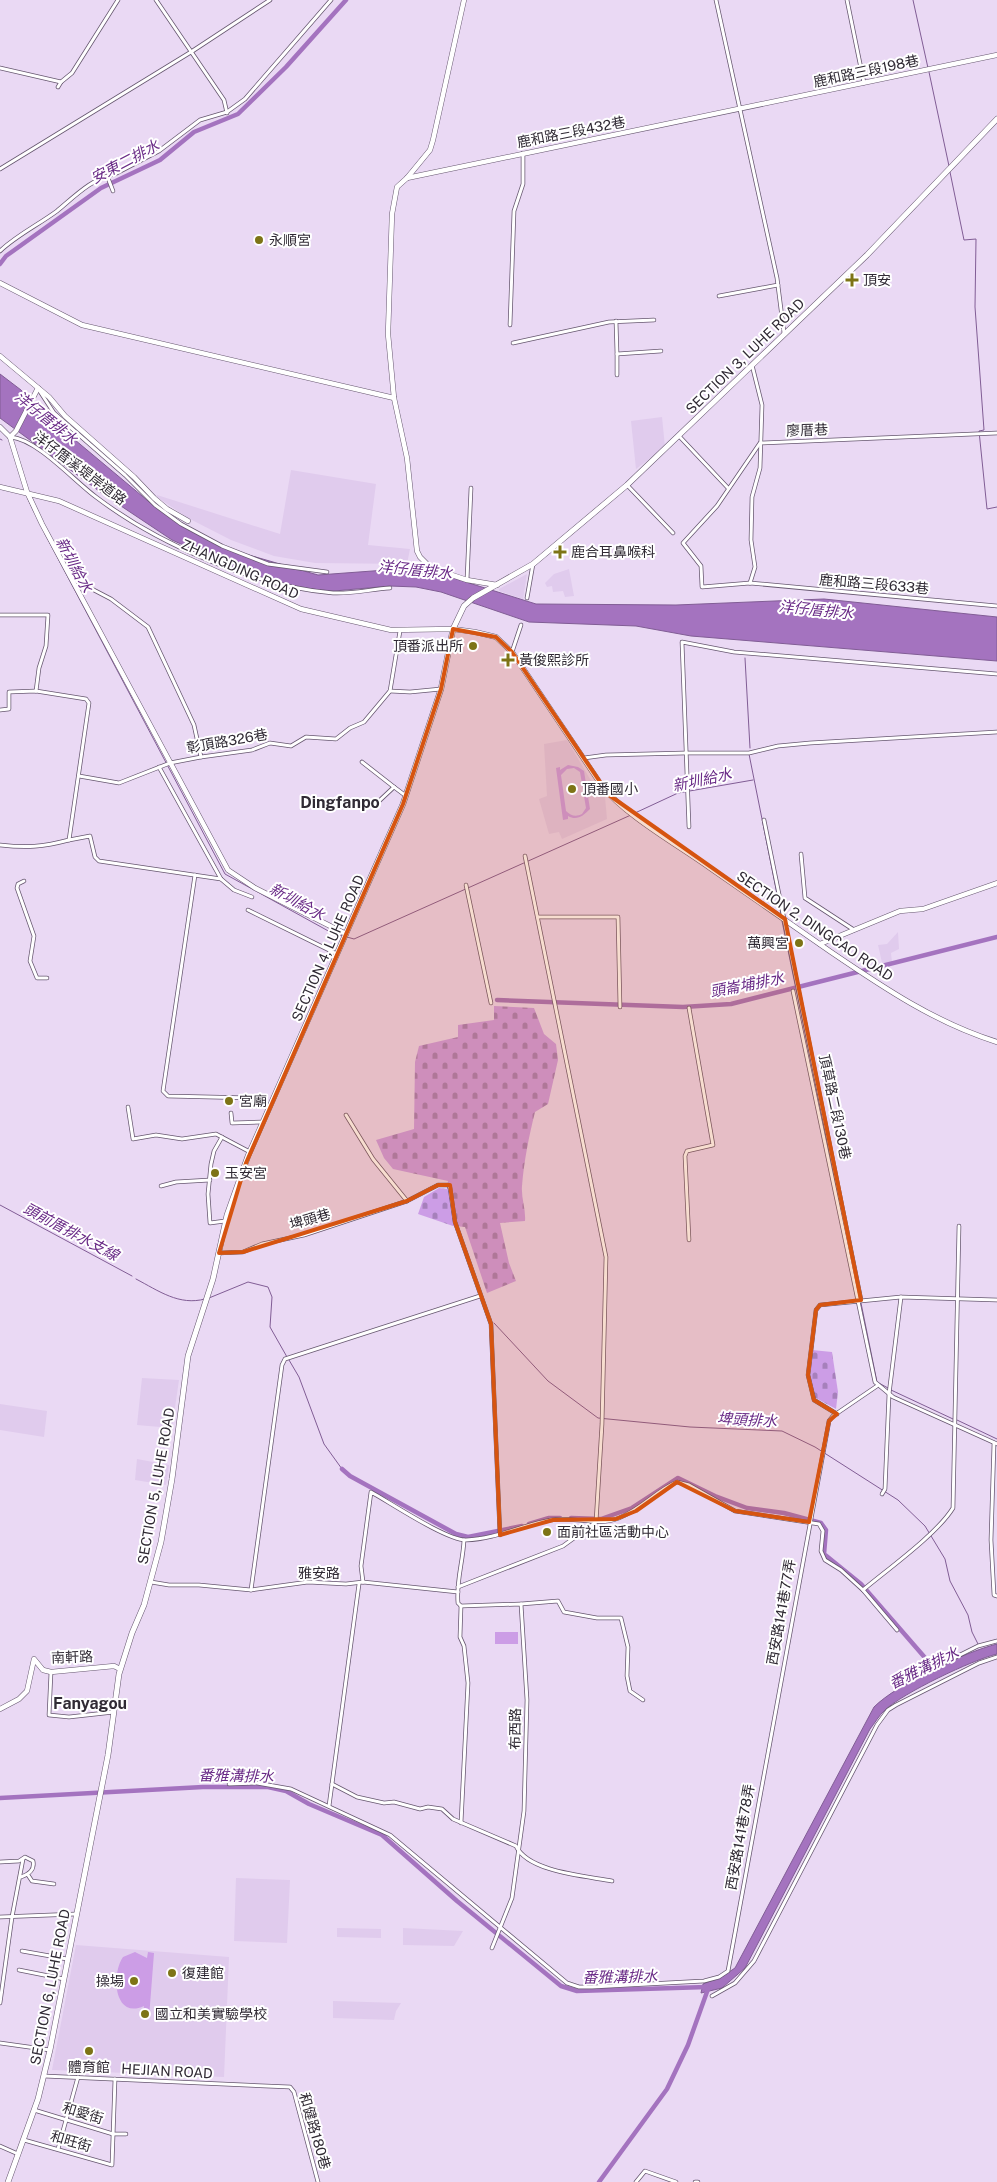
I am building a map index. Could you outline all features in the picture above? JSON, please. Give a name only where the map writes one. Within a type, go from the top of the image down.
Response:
[{"type":"main road","name":"SECTION 3, LUHE ROAD","points":[[464,606],[473,598],[533,564],[627,485],[867,255],[997,119]]},
{"type":"main road","name":"SECTION 4, LUHE ROAD","points":[[206,1300],[226,1221],[250,1152],[406,796],[441,689],[453,629],[464,606]]},
{"type":"main road","name":"SECTION 5, LUHE ROAD","points":[[101,1794],[120,1669],[151,1582],[172,1479],[188,1356],[206,1300]]},
{"type":"main road","name":"SECTION 6, LUHE ROAD","points":[[8,2182],[24,2140],[44,2076],[101,1794]]},
{"type":"street","points":[[0,68],[59,84],[72,73],[118,0]]},
{"type":"street","points":[[156,0],[224,100],[227,112]]},
{"type":"street","points":[[0,169],[190,52],[270,0]]},
{"type":"street","points":[[0,251],[81,191],[106,175],[115,174],[159,151],[200,120],[227,112],[245,98],[331,0]]},
{"type":"street","points":[[464,0],[430,150],[397,187],[392,214],[388,334],[394,398],[407,458],[417,551],[430,568],[467,580],[498,585]]},
{"type":"street","points":[[716,0],[778,285],[784,333]]},
{"type":"street","points":[[847,0],[864,83]]},
{"type":"street","name":"鹿和路三段198巷","points":[[740,109],[997,55]]},
{"type":"street","name":"鹿和路三段432巷","points":[[407,178],[740,109]]},
{"type":"street","points":[[510,325],[514,211],[523,184],[523,153]]},
{"type":"street","points":[[108,178],[113,191]]},
{"type":"street","points":[[0,283],[82,325],[394,398]]},
{"type":"street","points":[[719,296],[778,285]]},
{"type":"street","points":[[513,343],[616,321],[654,320]]},
{"type":"street","points":[[616,321],[618,375]]},
{"type":"street","points":[[617,354],[661,350]]},
{"type":"street","points":[[0,356],[38,388],[65,416],[134,477],[154,498],[167,509],[188,521]]},
{"type":"street","points":[[750,583],[755,567],[751,540],[752,497],[760,468],[762,405],[752,364]]},
{"type":"street","points":[[10,437],[16,431],[38,388]]},
{"type":"street","name":"洋仔厝溪堤岸道路","points":[[38,388],[54,413],[155,504],[181,524],[222,546],[268,564],[327,572]]},
{"type":"street","points":[[0,427],[10,437],[25,492],[223,863],[232,875],[346,934]]},
{"type":"street","name":"廖厝巷","points":[[760,443],[997,433]]},
{"type":"street","points":[[679,436],[728,488],[760,443]]},
{"type":"street","name":"洋仔厝溪堤岸道路","points":[[10,437],[20,438],[40,449],[92,494],[151,532],[258,580],[334,593],[390,588]]},
{"type":"street","points":[[627,485],[673,533]]},
{"type":"street","name":"ZHANGDING ROAD","points":[[0,487],[59,501],[301,609],[400,631],[453,629],[496,637],[512,652],[584,758]]},
{"type":"street","points":[[467,580],[471,488]]},
{"type":"street","name":"鹿和路三段633巷","points":[[728,488],[712,511],[683,544],[701,566],[702,587],[750,583],[997,606]]},
{"type":"street","points":[[526,598],[533,564]]},
{"type":"street","points":[[70,578],[111,599],[148,626],[194,725],[201,757]]},
{"type":"street","points":[[0,615],[48,615],[46,646],[39,668],[36,691]]},
{"type":"street","points":[[512,652],[521,625]]},
{"type":"street","points":[[400,631],[390,691],[410,692],[441,689]]},
{"type":"street","points":[[689,826],[684,753],[682,642],[734,652],[997,674]]},
{"type":"street","points":[[0,710],[9,709],[9,692],[36,691],[86,698],[89,703],[68,840]]},
{"type":"street","name":"彰頂路326巷","points":[[79,776],[119,783],[169,763],[252,750],[270,743],[291,746],[306,736],[336,739],[350,728],[364,722],[390,691]]},
{"type":"street","points":[[584,758],[606,755],[749,753],[778,746],[997,732]]},
{"type":"street","name":"SECTION 2, DINGCAO ROAD","points":[[584,758],[605,790],[630,811],[820,944],[934,1018],[966,1032],[997,1042]]},
{"type":"street","points":[[362,762],[406,796]]},
{"type":"street","points":[[161,766],[221,879],[234,890],[252,897]]},
{"type":"street","points":[[378,802],[394,787]]},
{"type":"street","name":"頂草路二段130巷","points":[[764,820],[859,1300]]},
{"type":"street","points":[[0,845],[21,848],[30,845],[38,848],[90,836],[95,857],[99,861],[221,879]]},
{"type":"street","points":[[801,854],[805,898],[854,930]]},
{"type":"street","points":[[525,856],[606,1257],[602,1424],[596,1522]]},
{"type":"street","points":[[195,875],[163,1091],[168,1096],[252,1098],[270,1108]]},
{"type":"street","points":[[24,881],[18,884],[17,888],[34,936],[30,962],[37,978],[47,978]]},
{"type":"street","points":[[820,944],[900,911],[923,909],[997,883]]},
{"type":"street","points":[[466,885],[491,1003]]},
{"type":"street","points":[[248,910],[337,955]]},
{"type":"street","points":[[538,917],[618,917],[620,1007]]},
{"type":"street","points":[[794,991],[877,1386],[889,1394],[995,1443],[991,1540],[994,1595],[997,1596]]},
{"type":"street","points":[[689,1008],[713,1145],[687,1151],[685,1156],[689,1240]]},
{"type":"street","points":[[128,1107],[133,1139],[156,1135],[182,1139],[216,1134],[250,1152]]},
{"type":"street","points":[[231,1113],[232,1123],[264,1122]]},
{"type":"street","points":[[346,1115],[374,1159],[407,1201]]},
{"type":"street","points":[[222,1137],[214,1151],[208,1194],[210,1223],[226,1221]]},
{"type":"street","points":[[161,1186],[176,1182],[210,1180]]},
{"type":"street","name":"埤頭巷","points":[[219,1253],[243,1252],[262,1244],[304,1235],[407,1201],[438,1185],[448,1185],[454,1222],[480,1296]]},
{"type":"street","points":[[865,1589],[930,1533],[948,1516],[953,1508],[959,1226]]},
{"type":"street","points":[[251,1590],[282,1365],[285,1359],[480,1296],[491,1324],[500,1535]]},
{"type":"street","points":[[882,1494],[885,1489],[889,1394],[901,1296]]},
{"type":"street","points":[[877,1386],[837,1414],[814,1400],[808,1375],[816,1310],[820,1305],[901,1296],[997,1300]]},
{"type":"street","name":"西安路141巷77弄","points":[[775,1706],[829,1421],[837,1414]]},
{"type":"street","points":[[458,1592],[363,1582],[361,1566],[371,1492],[445,1534],[464,1540],[500,1535],[553,1520],[596,1522],[616,1519],[636,1511],[677,1482],[689,1485],[735,1511],[818,1524],[822,1529],[821,1551],[825,1560],[865,1589],[897,1630]]},
{"type":"street","points":[[458,1587],[563,1546],[596,1522]]},
{"type":"street","points":[[462,1823],[468,1683],[464,1646],[460,1637],[461,1606],[458,1603],[458,1587],[464,1540]]},
{"type":"street","name":"雅安路","points":[[151,1582],[169,1585],[199,1585],[251,1590],[308,1582],[359,1584],[363,1582]]},
{"type":"street","points":[[329,1806],[359,1584]]},
{"type":"street","points":[[461,1606],[558,1601],[564,1612],[596,1618],[621,1618],[628,1647],[626,1676],[630,1691],[644,1700]]},
{"type":"street","name":"布西路","points":[[492,1948],[512,1898],[524,1811],[526,1700],[521,1604]]},
{"type":"street","points":[[928,1671],[978,1646],[997,1641]]},
{"type":"street","points":[[712,1996],[735,1984],[754,1961],[873,1733],[888,1710],[979,1663],[997,1657]]},
{"type":"street","name":"南軒路","points":[[0,1709],[19,1699],[27,1691],[34,1659],[44,1670],[51,1672],[114,1666],[120,1669]]},
{"type":"street","points":[[51,1672],[49,1715],[69,1717],[114,1712]]},
{"type":"street","name":"西安路141巷78弄","points":[[501,1929],[560,1978],[579,1987],[704,1981],[719,1977],[728,1971],[775,1706]]},
{"type":"street","points":[[229,1784],[257,1782],[278,1785],[329,1806],[390,1835],[501,1929]]},
{"type":"street","points":[[332,1784],[357,1796],[384,1803],[394,1802],[420,1809],[428,1807],[442,1809],[462,1823],[513,1844],[519,1852],[548,1870],[612,1880]]},
{"type":"street","points":[[0,1862],[19,1861],[30,1858],[33,1860],[33,1869],[28,1875],[21,1877]]},
{"type":"street","points":[[0,2003],[12,1917],[23,1859]]},
{"type":"street","points":[[28,1875],[32,1881],[54,1884]]},
{"type":"street","points":[[0,1917],[76,1914]]},
{"type":"street","points":[[22,1951],[67,1960]]},
{"type":"street","points":[[0,1960],[6,1961]]},
{"type":"street","points":[[19,1970],[64,1978]]},
{"type":"street","points":[[0,2044],[50,2050]]},
{"type":"street","name":"HEJIAN ROAD","points":[[44,2076],[290,2087]]},
{"type":"street","points":[[58,2149],[78,2077]]},
{"type":"street","points":[[113,2134],[116,2080]]},
{"type":"street","name":"和健路180巷","points":[[290,2087],[294,2092],[318,2182]]},
{"type":"street","name":"和愛街","points":[[34,2110],[113,2134],[126,2134]]},
{"type":"street","name":"和旺街","points":[[24,2140],[112,2165],[113,2134]]},
{"type":"street","points":[[0,2146],[18,2154]]},
{"type":"street","points":[[636,2182],[645,2170],[676,2182]]},
{"type":"highlighted area","points":[[453,629],[496,637],[512,652],[609,795],[785,919],[861,1300],[820,1305],[816,1310],[808,1375],[814,1400],[837,1414],[829,1421],[809,1522],[735,1511],[677,1482],[636,1511],[616,1519],[553,1520],[500,1535],[491,1324],[455,1222],[450,1185],[438,1185],[407,1201],[243,1252],[219,1253],[246,1163],[403,804],[441,689]]},
{"type":"shaded area","points":[[662,417],[665,447],[636,469],[631,421]]},
{"type":"shaded area","points":[[291,470],[376,484],[368,545],[410,549],[407,564],[315,563],[274,556],[231,540],[188,518],[157,497],[157,495],[280,534]]},
{"type":"shaded area","points":[[569,569],[574,596],[565,597],[563,591],[553,592],[552,586],[547,587],[545,583],[554,574]]},
{"type":"shaded area","points":[[527,574],[523,599],[499,591],[499,589]]},
{"type":"shaded area","name":"頂番國小","points":[[567,740],[590,779],[605,797],[607,819],[562,839],[559,832],[549,834],[539,799],[547,796],[544,744]]},
{"type":"shaded area","points":[[898,932],[899,949],[891,953],[892,962],[883,967],[878,945],[887,944]]},
{"type":"shaded area","points":[[142,1378],[179,1380],[172,1428],[137,1425]]},
{"type":"shaded area","points":[[0,1404],[47,1411],[44,1437],[0,1430]]},
{"type":"shaded area","points":[[137,1459],[169,1465],[166,1485],[135,1480]]},
{"type":"shaded area","points":[[236,1878],[290,1880],[287,1943],[234,1941]]},
{"type":"shaded area","points":[[337,1928],[381,1929],[381,1938],[337,1937]]},
{"type":"shaded area","points":[[403,1928],[463,1931],[454,1946],[403,1945]]},
{"type":"shaded area","name":"國立和美實驗學校","points":[[76,1945],[229,1957],[224,2077],[52,2070]]},
{"type":"shaded area","points":[[333,2001],[401,2003],[396,2011],[394,2020],[333,2018]]},
{"type":"green space","points":[[568,765],[578,767],[584,771],[590,809],[580,817],[568,816],[568,819],[563,820],[556,768],[560,767],[560,770]],"holes":[[[574,768],[580,772],[586,808],[582,814],[574,816],[566,811],[561,775],[567,769]]]},
{"type":"green space","points":[[494,1006],[534,1008],[544,1034],[556,1044],[558,1060],[548,1104],[535,1112],[529,1139],[522,1186],[525,1221],[500,1223],[509,1263],[516,1281],[487,1293],[465,1227],[453,1226],[418,1214],[424,1197],[439,1188],[447,1189],[448,1181],[393,1169],[384,1158],[376,1140],[414,1129],[415,1062],[419,1046],[458,1037],[458,1025],[494,1020]]},
{"type":"green space","points":[[812,1350],[832,1352],[838,1392],[836,1409],[814,1397],[810,1380]]},
{"type":"green space","points":[[495,1632],[518,1632],[518,1644],[495,1644]]},
{"type":"green space","points":[[135,1952],[147,1958],[148,1952],[154,1953],[149,2018],[143,2017],[144,2006],[134,2009],[126,2007],[121,2001],[116,1984],[119,1965],[123,1957]]},
{"type":"water","name":"洋仔厝排水","points":[[0,374],[21,390],[44,414],[154,506],[221,547],[318,575],[386,570],[437,573],[536,604],[676,605],[824,599],[997,617],[997,661],[691,636],[636,626],[529,622],[441,592],[416,587],[390,586],[334,591],[293,587],[259,579],[172,540],[103,494],[0,418]]},
{"type":"water","points":[[997,1644],[997,1654],[971,1663],[922,1686],[894,1703],[881,1714],[870,1729],[745,1968],[722,1988],[701,1993],[703,1984],[723,1976],[735,1968],[874,1707],[898,1689],[932,1670],[950,1661]]},
{"type":"waterway","name":"安東二排水","points":[[0,264],[6,256],[101,188],[160,160],[194,132],[238,114],[286,67],[346,0]]},
{"type":"waterway","points":[[913,0],[928,68]]},
{"type":"waterway","points":[[929,72],[949,166]]},
{"type":"waterway","points":[[950,172],[964,240],[976,239],[975,307],[984,430],[979,431],[987,509],[997,507]]},
{"type":"waterway","name":"新圳給水","points":[[28,499],[34,512]]},
{"type":"waterway","name":"新圳給水","points":[[45,534],[225,874],[332,933],[343,936]]},
{"type":"waterway","points":[[745,658],[750,748]]},
{"type":"waterway","points":[[749,754],[781,914]]},
{"type":"waterway","name":"新圳給水","points":[[635,813],[678,793],[753,780]]},
{"type":"waterway","name":"新圳給水","points":[[347,937],[354,939],[631,815]]},
{"type":"waterway","points":[[782,921],[845,1228]]},
{"type":"waterway","name":"頭崙埔排水","points":[[497,1000],[683,1007],[731,1004],[997,937]]},
{"type":"waterway","name":"頭前厝排水支線","points":[[0,1205],[132,1276]]},
{"type":"waterway","name":"頭前厝排水支線","points":[[136,1279],[178,1299],[186,1301],[205,1299]]},
{"type":"waterway","name":"頭前厝排水支線","points":[[209,1298],[248,1282],[268,1287],[272,1297],[270,1327],[287,1357]]},
{"type":"waterway","points":[[861,1303],[877,1382],[888,1388]]},
{"type":"waterway","name":"埤頭排水","points":[[494,1323],[548,1381],[598,1418],[690,1427],[782,1431],[815,1447],[898,1500],[925,1526],[945,1559],[950,1581],[968,1615],[972,1632],[978,1644]]},
{"type":"waterway","name":"頭前厝排水支線","points":[[289,1360],[299,1377],[324,1444],[342,1469]]},
{"type":"waterway","points":[[891,1390],[953,1419]]},
{"type":"waterway","points":[[957,1420],[997,1439]]},
{"type":"waterway","points":[[342,1469],[350,1476],[456,1534],[468,1537],[522,1526]]},
{"type":"waterway","points":[[571,1518],[601,1519],[632,1508],[678,1478],[715,1496],[747,1508],[784,1513],[821,1523],[826,1530],[824,1554],[861,1584],[927,1660],[933,1675]]},
{"type":"waterway","points":[[529,1524],[549,1518],[560,1518]]},
{"type":"waterway","name":"番雅溝排水","points":[[0,1798],[203,1787],[268,1787],[286,1791],[309,1804],[382,1835],[457,1901],[561,1986],[577,1991],[707,1987]]},
{"type":"waterway","points":[[599,2182],[667,2089],[688,2045],[708,1989]]},
{"type":"place","name":"永順宮","points":[[259,240]]},
{"type":"place","name":"頂安","points":[[852,280]]},
{"type":"place","name":"鹿合耳鼻喉科","points":[[560,552]]},
{"type":"place","name":"頂番派出所","points":[[473,646]]},
{"type":"place","name":"黃俊熙診所","points":[[508,660]]},
{"type":"place","name":"頂番國小","points":[[572,789]]},
{"type":"place","name":"萬興宮","points":[[799,943]]},
{"type":"place","name":"宮廟","points":[[229,1101]]},
{"type":"place","name":"玉安宮","points":[[215,1173]]},
{"type":"place","name":"面前社區活動中心","points":[[547,1532]]},
{"type":"place","name":"復建館","points":[[172,1973]]},
{"type":"place","name":"操場","points":[[134,1981]]},
{"type":"place","name":"國立和美實驗學校","points":[[145,2014]]},
{"type":"place","name":"體育館","points":[[89,2051]]},
{"type":"district","name":"Dingfanpo","points":[[340,802]]},
{"type":"district","name":"Fanyagou","points":[[90,1703]]}]
